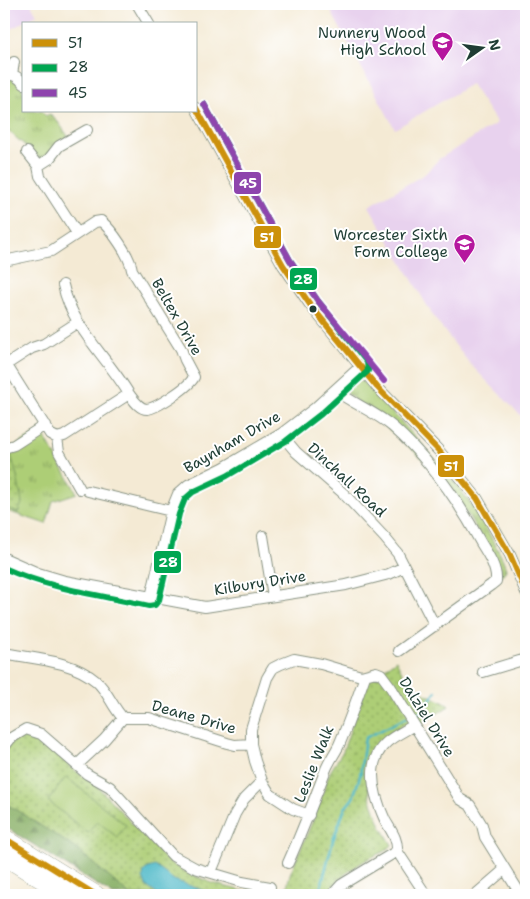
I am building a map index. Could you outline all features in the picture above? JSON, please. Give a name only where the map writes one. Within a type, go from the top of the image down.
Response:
[{"type":"highway","points":[[4,838],[96,895]]},
{"type":"highway","points":[[4,856],[67,895]]},
{"type":"street","points":[[137,4],[148,22]]},
{"type":"street","points":[[14,62],[8,74],[19,78],[22,82]]},
{"type":"street","points":[[198,112],[283,264],[311,306],[360,367],[439,451],[476,498],[510,555],[526,592]]},
{"type":"street","points":[[38,166],[48,159],[59,146],[86,130]]},
{"type":"street","points":[[27,152],[38,166],[40,176],[77,233]]},
{"type":"street","name":"Beltex Drive","points":[[4,261],[51,251],[95,222],[101,221],[107,226],[181,349],[194,377],[191,383],[147,409],[136,403],[129,394]]},
{"type":"street","points":[[63,285],[66,299],[78,322],[109,367],[117,374],[129,394],[64,436],[57,438],[50,434],[4,364],[32,348],[44,344],[78,322]]},
{"type":"street","name":"Baynham Drive","points":[[151,597],[171,511],[182,489],[281,434],[360,367]]},
{"type":"street","points":[[335,390],[392,427],[427,463],[456,499],[496,571],[496,581],[399,651]]},
{"type":"street","points":[[4,448],[45,425]]},
{"type":"street","name":"Dinchall Road","points":[[281,434],[296,452],[338,488],[385,538],[404,567],[435,626]]},
{"type":"street","points":[[57,438],[59,452],[84,490],[171,511]]},
{"type":"street","points":[[263,536],[274,596]]},
{"type":"street","name":"Kilbury Drive","points":[[4,558],[38,573],[65,581],[205,607],[346,585],[389,574],[404,567]]},
{"type":"street","points":[[4,652],[69,666],[86,674],[104,689],[123,718],[104,740],[77,765]]},
{"type":"street","name":"Dalziel Drive","points":[[310,815],[292,809],[281,802],[270,794],[262,781],[251,744],[251,729],[267,678],[273,668],[294,659],[321,664],[361,676],[376,672],[381,674],[407,712],[460,799],[470,805],[482,825],[485,837],[521,895]]},
{"type":"street","points":[[483,672],[526,659]]},
{"type":"street","name":"Leslie Walk","points":[[288,863],[310,815],[327,767],[355,708],[365,676]]},
{"type":"street","name":"Deane Drive","points":[[123,718],[149,718],[234,745],[251,744]]},
{"type":"street","points":[[413,724],[388,741],[378,752],[374,765],[376,795],[385,819],[396,838],[397,852],[426,895]]},
{"type":"street","points":[[4,747],[11,738],[26,729],[41,734],[87,774],[110,787],[173,856],[195,868],[242,882],[270,886]]},
{"type":"street","points":[[211,872],[235,814],[244,799],[262,781]]},
{"type":"street","points":[[332,895],[341,885],[397,852]]},
{"type":"street","points":[[475,895],[504,870]]},
{"type":"shaded area","points":[[4,4],[31,4],[37,15],[4,33]]},
{"type":"shaded area","name":"Worcester Sixth Form College","points":[[327,4],[526,4],[526,421],[470,364],[435,319],[369,206],[425,174],[439,159],[497,123],[471,84],[395,129]]},
{"type":"green space","points":[[4,78],[11,79],[20,85],[22,89],[22,112],[42,112],[46,116],[49,114],[58,122],[68,136],[40,159],[4,129]]},
{"type":"green space","points":[[357,380],[362,381],[433,456],[465,496],[504,562],[506,570],[503,574],[501,575],[500,567],[445,478],[347,393],[349,383]]},
{"type":"green space","points":[[41,431],[77,493],[53,501],[46,524],[4,510],[4,452]]},
{"type":"green space","points":[[11,455],[22,503],[18,513],[4,507],[4,458]]},
{"type":"green space","points":[[396,660],[412,686],[449,706],[422,723],[403,725],[373,749],[367,768],[370,797],[381,826],[392,845],[348,872],[327,895],[285,895],[290,874],[314,818],[330,772],[343,751],[367,681]]},
{"type":"green space","points":[[27,732],[97,786],[168,862],[212,883],[258,895],[130,895],[74,847],[4,802],[4,747]]},
{"type":"green space","points":[[66,777],[126,825],[117,837],[97,821],[88,833],[48,801]]},
{"type":"green space","points":[[4,802],[74,847],[130,895],[113,895],[4,826]]},
{"type":"water","points":[[155,866],[174,880],[216,895],[158,895],[146,886],[143,878],[144,871]]},
{"type":"waterway","points":[[411,716],[420,713],[436,692]]},
{"type":"waterway","points":[[319,895],[333,840],[345,808],[353,798],[360,776],[365,738],[406,718]]},
{"type":"transit line","name":"28","points":[[4,568],[57,586],[149,606],[155,605],[159,600],[179,514],[185,499],[193,492],[227,476],[286,441],[321,414],[368,371],[367,362],[318,301],[290,260],[204,104]]},
{"type":"transit line","name":"45","points":[[204,104],[290,260],[318,301],[384,381]]},
{"type":"transit line","name":"51","points":[[198,112],[283,265],[311,306],[377,387],[439,451],[477,498],[510,555],[526,592]]},
{"type":"transit line","name":"51","points":[[4,838],[96,895]]},
{"type":"place","name":"Nunnery Wood High School","points":[[442,61]]},
{"type":"place","name":"Worcester Sixth Form College","points":[[464,263]]}]
